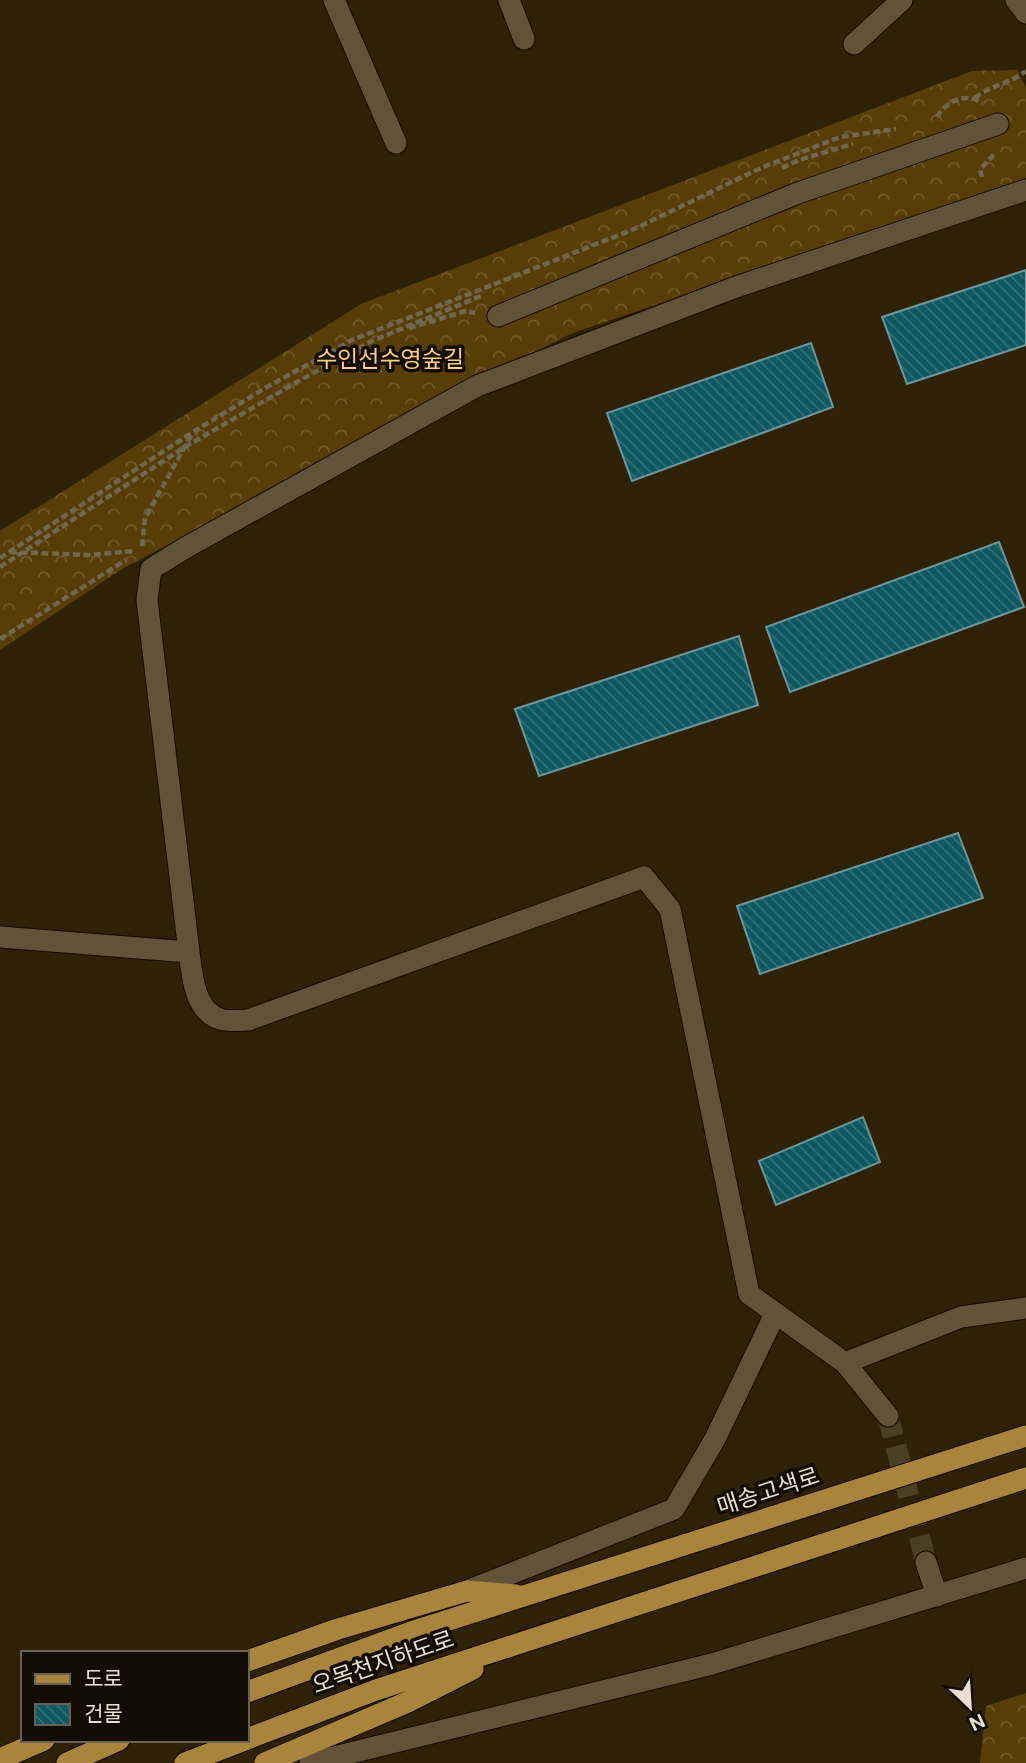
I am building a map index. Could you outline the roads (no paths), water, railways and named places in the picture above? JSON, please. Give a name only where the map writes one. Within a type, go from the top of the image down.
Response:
[{"type":"main road","name":"매송고색로","points":[[525,1596],[1026,1436]]},
{"type":"main road","points":[[265,1763],[410,1701],[538,1637],[1026,1478]]},
{"type":"main road","points":[[248,1661],[338,1629],[467,1591],[525,1596]]},
{"type":"main road","name":"오목천지하도로","points":[[248,1692],[411,1632],[525,1596]]},
{"type":"main road","name":"오목천지하도로","points":[[248,1739],[376,1690],[538,1637]]},
{"type":"main road","points":[[0,1759],[39,1742]]},
{"type":"main road","points":[[67,1763],[114,1742]]},
{"type":"main road","name":"오목천지하도로","points":[[186,1763],[241,1742]]},
{"type":"street","points":[[334,0],[396,143]]},
{"type":"street","points":[[509,0],[524,39]]},
{"type":"street","points":[[854,44],[902,0]]},
{"type":"street","points":[[1016,0],[1026,13]]},
{"type":"street","points":[[498,316],[798,193],[998,124]]},
{"type":"street","points":[[888,1416],[845,1363],[749,1294],[670,909],[644,877],[248,1020],[219,1019],[201,1003],[193,983],[188,952],[147,600],[151,569],[477,386],[736,287],[1026,190]]},
{"type":"street","points":[[0,937],[188,952]]},
{"type":"street","points":[[845,1363],[961,1317],[1026,1308]]},
{"type":"street","points":[[467,1591],[674,1509],[715,1439],[775,1314]]},
{"type":"street","points":[[926,1562],[937,1595]]},
{"type":"street","points":[[310,1763],[712,1664],[1026,1568]]},
{"type":"tunnel","points":[[888,1416],[926,1562]]},
{"type":"park label","name":"수인선수영숲길","points":[[390,359]]}]
